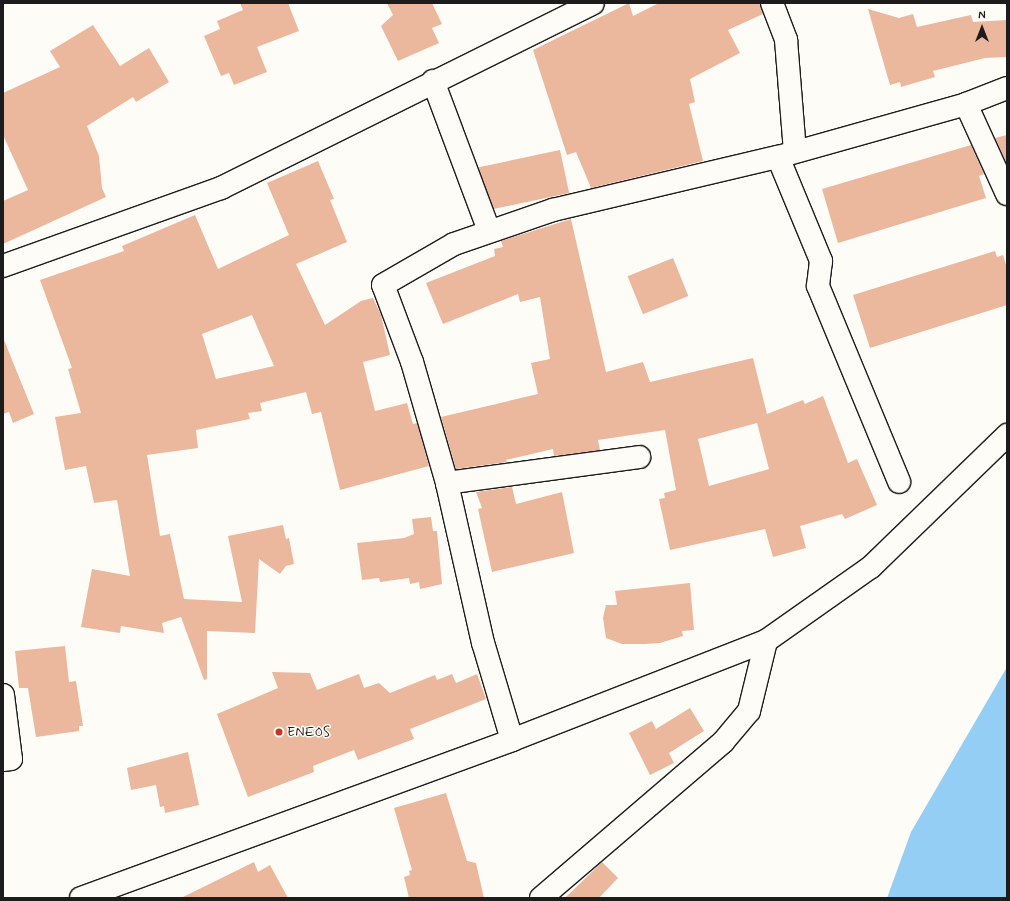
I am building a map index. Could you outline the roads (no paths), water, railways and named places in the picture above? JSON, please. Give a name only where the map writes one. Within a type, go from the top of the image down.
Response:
[{"type":"street","points":[[3,266],[221,188],[433,81],[593,3]]},
{"type":"street","points":[[772,3],[786,40],[787,154],[821,261],[818,286],[899,482]]},
{"type":"street","points":[[433,81],[489,231]]},
{"type":"street","points":[[512,740],[483,643],[446,483],[412,362],[383,285],[454,244],[553,210],[787,154],[966,104],[1007,88]]},
{"type":"street","points":[[966,104],[1007,194]]},
{"type":"street","points":[[81,898],[512,740],[766,641],[870,567],[1007,435]]},
{"type":"street","points":[[446,483],[640,457]]},
{"type":"street","points":[[541,898],[723,742],[749,712],[766,641]]},
{"type":"street","points":[[3,695],[11,759],[3,760]]},
{"type":"water","points":[[1007,667],[1007,898],[887,898],[911,832]]},
{"type":"place","name":"ENEOS","points":[[279,732]]}]
